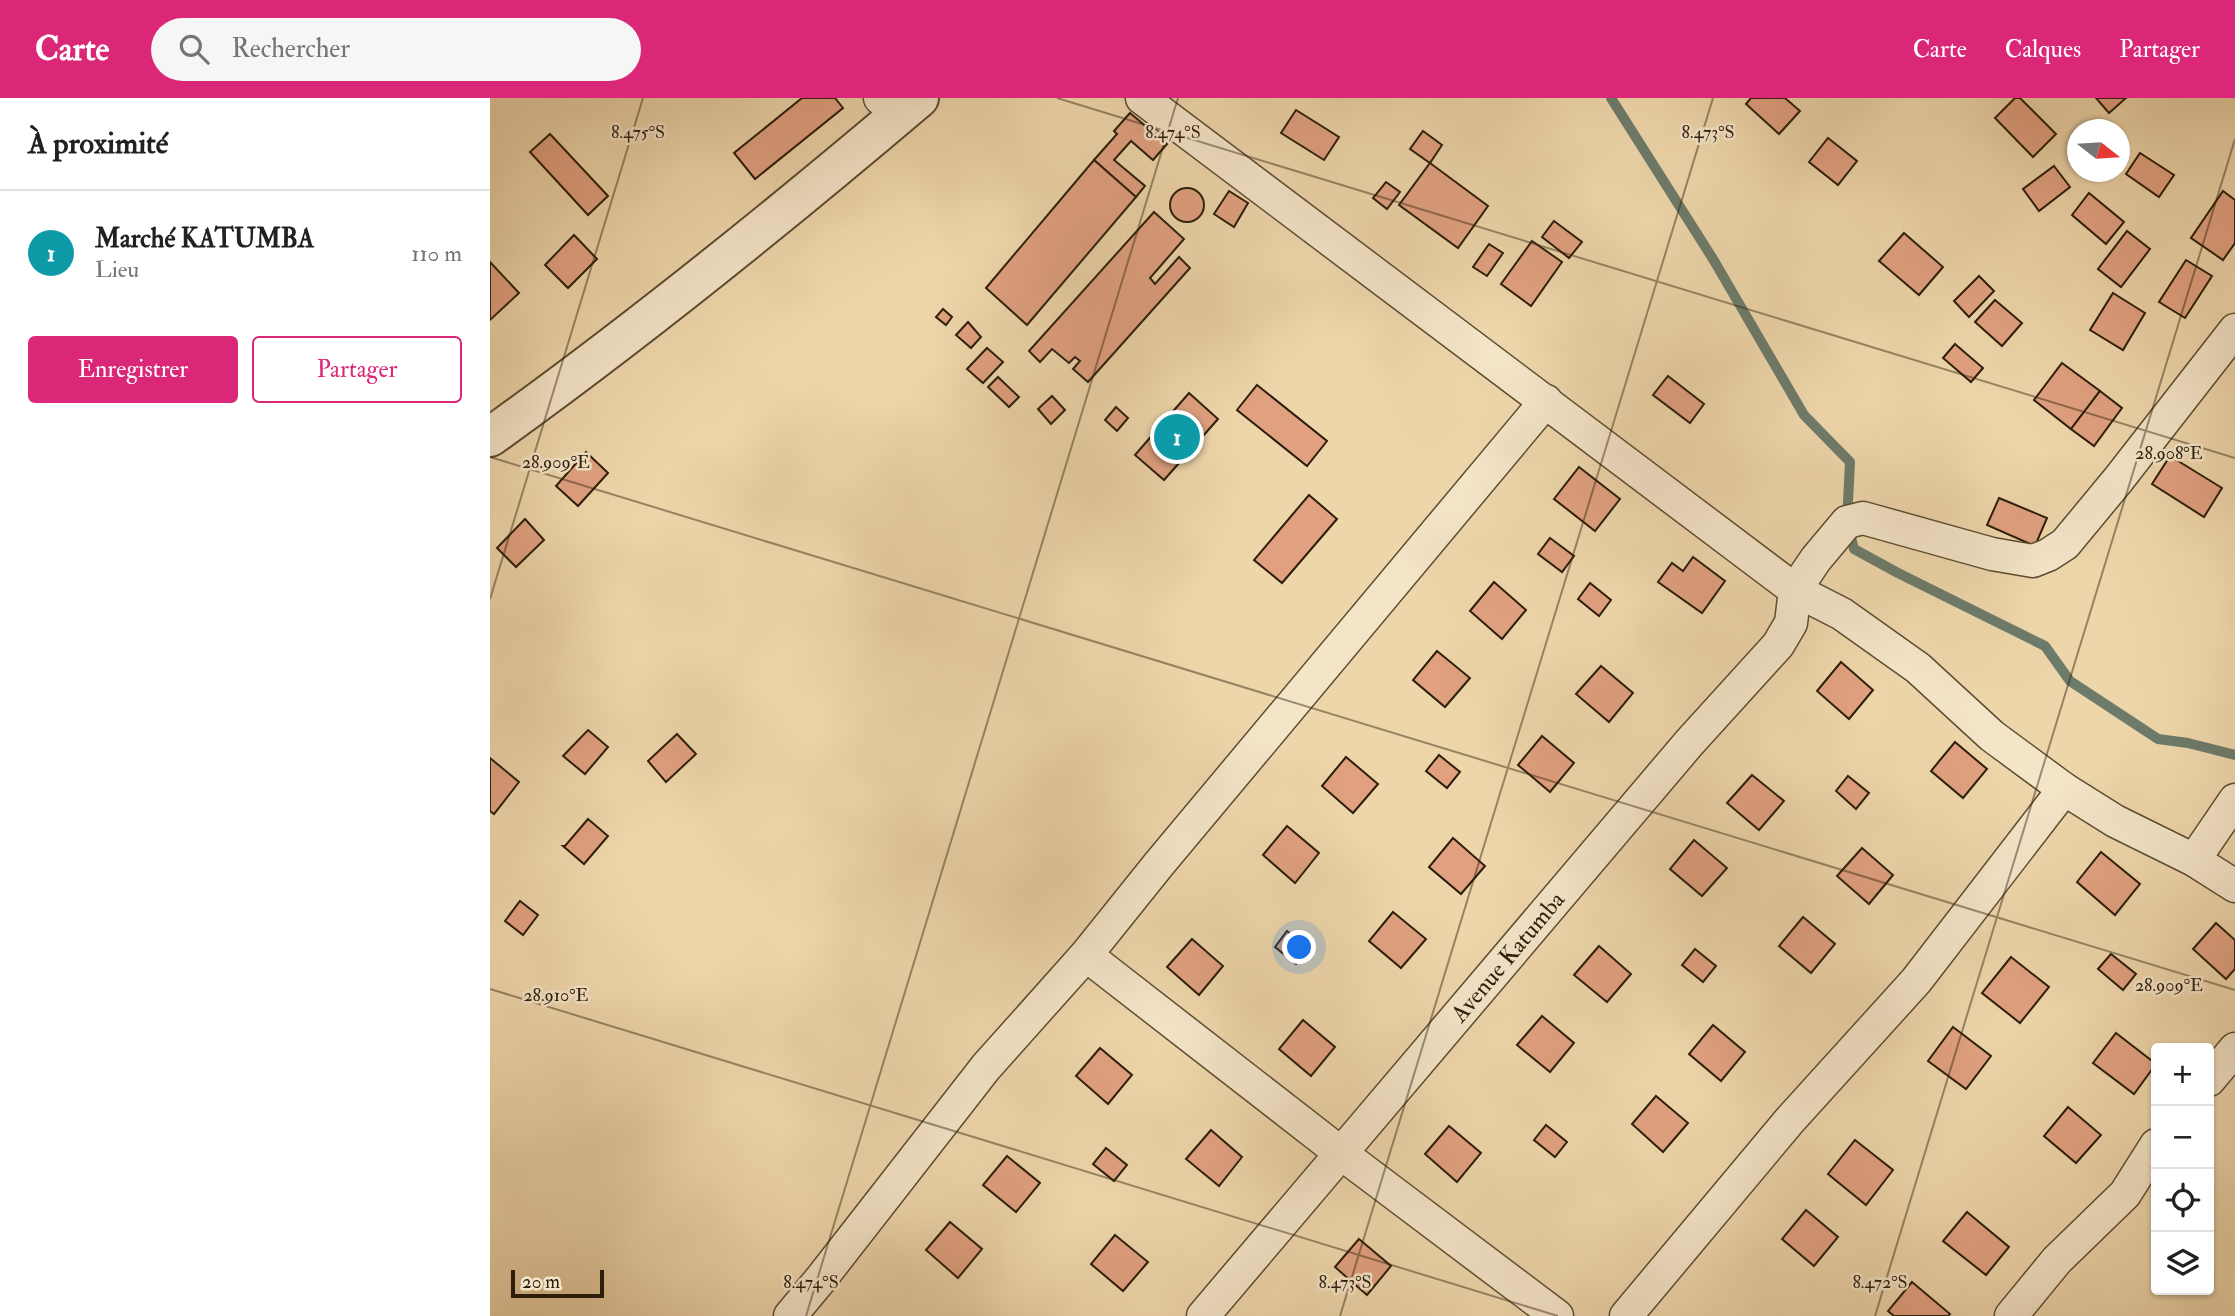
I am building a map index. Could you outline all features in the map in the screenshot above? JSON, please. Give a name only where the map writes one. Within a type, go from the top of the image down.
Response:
[{"type":"street","points":[[1142,98],[1795,590],[1842,614],[1918,668],[1992,736],[2064,789],[2115,821],[2194,860],[2235,886]]},
{"type":"street","points":[[490,437],[582,372],[764,229],[899,104]]},
{"type":"street","points":[[1795,590],[1816,559],[1847,522],[1863,518],[1992,554],[2033,561],[2048,555],[2065,544],[2235,330]]},
{"type":"street","points":[[790,1316],[986,1067],[1086,955],[1546,401]]},
{"type":"street","name":"Avenue Katumba","points":[[1203,1316],[1689,743],[1778,645],[1791,623],[1795,590]]},
{"type":"street","points":[[1626,1316],[1790,1120],[1916,981],[2064,789]]},
{"type":"street","points":[[2194,860],[2234,801]]},
{"type":"street","points":[[1086,955],[1342,1154],[1557,1316]]},
{"type":"street","points":[[2214,1074],[2235,1048]]},
{"type":"street","points":[[2011,1316],[2057,1260],[2125,1194],[2151,1153]]},
{"type":"building","points":[[802,98],[835,98],[843,108],[755,179],[734,153]]},
{"type":"building","points":[[1751,98],[1785,98],[1800,111],[1779,134],[1746,104]]},
{"type":"building","points":[[2015,98],[2020,98],[2056,134],[2033,157],[1995,118]]},
{"type":"building","points":[[2096,98],[2126,98],[2109,113]]},
{"type":"building","points":[[1296,110],[1339,137],[1324,160],[1281,133]]},
{"type":"building","points":[[1130,113],[1167,144],[1153,160],[1131,141],[1114,160],[1145,186],[1136,197],[1094,160],[1117,134],[1114,131]]},
{"type":"building","points":[[1423,131],[1442,145],[1430,163],[1410,149]]},
{"type":"building","points":[[550,134],[608,196],[588,215],[530,152]]},
{"type":"building","points":[[1828,138],[1857,161],[1838,185],[1809,162]]},
{"type":"building","points":[[2140,153],[2174,175],[2159,197],[2130,177],[2130,168]]},
{"type":"building","points":[[1094,160],[1136,197],[1027,325],[986,288]]},
{"type":"building","points":[[1430,163],[1488,206],[1458,248],[1399,205]]},
{"type":"building","points":[[2054,166],[2070,187],[2039,211],[2023,189]]},
{"type":"building","points":[[1386,182],[1400,192],[1387,209],[1373,198]]},
{"type":"building","points":[[1187,188],[1199,193],[1204,205],[1199,217],[1187,222],[1175,217],[1170,205],[1175,193]]},
{"type":"building","points":[[1229,191],[1248,203],[1234,227],[1214,214]]},
{"type":"building","points":[[2223,191],[2235,200],[2235,243],[2223,260],[2191,238]]},
{"type":"building","points":[[2089,193],[2124,222],[2106,244],[2072,215]]},
{"type":"building","points":[[1154,212],[1184,239],[1150,278],[1155,284],[1179,257],[1190,268],[1088,382],[1073,369],[1080,361],[1075,357],[1069,363],[1052,349],[1040,362],[1029,351]]},
{"type":"building","points":[[1554,221],[1582,242],[1569,258],[1542,237]]},
{"type":"building","points":[[2127,231],[2150,249],[2121,287],[2098,269]]},
{"type":"building","points":[[1904,233],[1943,267],[1919,295],[1879,261]]},
{"type":"building","points":[[574,235],[597,259],[568,288],[545,265]]},
{"type":"building","points":[[1532,241],[1562,262],[1531,306],[1501,284]]},
{"type":"building","points":[[1489,244],[1503,253],[1487,276],[1473,267]]},
{"type":"building","points":[[2186,260],[2212,276],[2185,318],[2159,302]]},
{"type":"building","points":[[490,262],[519,293],[490,320]]},
{"type":"building","points":[[1979,276],[1994,291],[1969,317],[1954,301]]},
{"type":"building","points":[[2113,293],[2145,313],[2123,350],[2090,330]]},
{"type":"building","points":[[1995,300],[2022,323],[2002,346],[1975,322]]},
{"type":"building","points":[[943,309],[952,317],[946,325],[936,317]]},
{"type":"building","points":[[968,322],[981,337],[971,348],[956,335]]},
{"type":"building","points":[[1955,344],[1983,368],[1971,382],[1943,358]]},
{"type":"building","points":[[987,348],[1003,362],[983,383],[967,369]]},
{"type":"building","points":[[2062,363],[2100,391],[2071,429],[2034,400]]},
{"type":"building","points":[[1668,376],[1704,404],[1690,423],[1653,395]]},
{"type":"building","points":[[998,377],[1019,397],[1009,407],[988,387]]},
{"type":"building","points":[[1257,385],[1327,441],[1307,466],[1237,410]]},
{"type":"building","points":[[2100,391],[2122,408],[2094,446],[2071,429]]},
{"type":"building","points":[[1189,393],[1218,419],[1164,480],[1135,455]]},
{"type":"building","points":[[1052,396],[1065,410],[1051,424],[1038,409]]},
{"type":"building","points":[[1116,407],[1128,418],[1117,431],[1105,420]]},
{"type":"building","points":[[586,452],[608,473],[578,506],[556,486]]},
{"type":"building","points":[[2170,456],[2222,488],[2204,517],[2152,484]]},
{"type":"building","points":[[1579,467],[1620,499],[1595,531],[1554,499]]},
{"type":"building","points":[[1309,495],[1337,519],[1282,583],[1254,560]]},
{"type":"building","points":[[1999,498],[2047,518],[2035,546],[1987,525]]},
{"type":"building","points":[[525,519],[544,540],[516,567],[497,548]]},
{"type":"building","points":[[1550,538],[1574,556],[1562,572],[1538,554]]},
{"type":"building","points":[[1693,557],[1725,581],[1702,613],[1658,582],[1672,563],[1683,571]]},
{"type":"building","points":[[1494,582],[1526,610],[1502,639],[1470,611]]},
{"type":"building","points":[[1590,583],[1611,600],[1599,616],[1578,599]]},
{"type":"building","points":[[1437,651],[1470,678],[1445,707],[1413,680]]},
{"type":"building","points":[[1841,662],[1873,690],[1849,719],[1817,691]]},
{"type":"building","points":[[1601,666],[1633,693],[1609,722],[1576,694]]},
{"type":"building","points":[[588,730],[608,747],[585,774],[563,756]]},
{"type":"building","points":[[677,734],[696,754],[666,782],[648,761]]},
{"type":"building","points":[[1542,736],[1574,763],[1550,792],[1518,765]]},
{"type":"building","points":[[1955,742],[1987,769],[1963,798],[1931,771]]},
{"type":"building","points":[[1439,755],[1460,772],[1447,788],[1426,771]]},
{"type":"building","points":[[1346,757],[1378,784],[1353,813],[1322,786]]},
{"type":"building","points":[[490,758],[519,782],[494,814],[490,811]]},
{"type":"building","points":[[1752,775],[1784,801],[1759,830],[1727,803]]},
{"type":"building","points":[[1848,776],[1869,793],[1856,809],[1836,791]]},
{"type":"building","points":[[588,819],[608,836],[584,864],[563,846]]},
{"type":"building","points":[[1287,826],[1319,853],[1295,883],[1263,855]]},
{"type":"building","points":[[1453,838],[1485,866],[1461,894],[1429,867]]},
{"type":"building","points":[[1694,840],[1727,868],[1702,896],[1670,869]]},
{"type":"building","points":[[1862,848],[1893,875],[1869,904],[1837,876]]},
{"type":"building","points":[[2101,852],[2140,884],[2115,915],[2077,882]]},
{"type":"building","points":[[520,901],[538,915],[523,935],[505,921]]},
{"type":"building","points":[[1393,912],[1426,939],[1401,968],[1369,941]]},
{"type":"building","points":[[1803,917],[1835,944],[1811,973],[1779,946]]},
{"type":"building","points":[[2216,923],[2235,940],[2235,969],[2226,979],[2193,949]]},
{"type":"building","points":[[1287,931],[1308,948],[1296,964],[1275,947]]},
{"type":"building","points":[[1192,939],[1223,966],[1199,995],[1167,967]]},
{"type":"building","points":[[1599,946],[1631,974],[1607,1002],[1574,975]]},
{"type":"building","points":[[1695,949],[1716,966],[1703,982],[1682,965]]},
{"type":"building","points":[[2111,954],[2136,974],[2123,990],[2098,969]]},
{"type":"building","points":[[2011,957],[2049,987],[2020,1023],[1982,993]]},
{"type":"building","points":[[1542,1016],[1574,1043],[1550,1072],[1517,1045]]},
{"type":"building","points":[[1303,1020],[1335,1047],[1311,1076],[1279,1049]]},
{"type":"building","points":[[1713,1025],[1745,1052],[1721,1081],[1689,1054]]},
{"type":"building","points":[[1953,1027],[1991,1056],[1966,1089],[1928,1061]]},
{"type":"building","points":[[2116,1033],[2151,1060],[2151,1071],[2134,1094],[2093,1063]]},
{"type":"building","points":[[1100,1048],[1132,1075],[1108,1104],[1076,1076]]},
{"type":"building","points":[[1656,1096],[1688,1123],[1663,1152],[1632,1124]]},
{"type":"building","points":[[2068,1107],[2101,1135],[2076,1163],[2044,1136]]},
{"type":"building","points":[[1546,1125],[1567,1142],[1555,1157],[1534,1140]]},
{"type":"building","points":[[1449,1126],[1481,1153],[1457,1182],[1425,1154]]},
{"type":"building","points":[[1211,1130],[1242,1157],[1219,1186],[1186,1159]]},
{"type":"building","points":[[1855,1140],[1893,1170],[1866,1205],[1828,1174]]},
{"type":"building","points":[[1106,1148],[1127,1165],[1114,1181],[1093,1164]]},
{"type":"building","points":[[1007,1156],[1040,1183],[1016,1212],[983,1185]]},
{"type":"building","points":[[1806,1210],[1838,1237],[1814,1266],[1782,1239]]},
{"type":"building","points":[[1967,1212],[2009,1247],[1986,1275],[1943,1241]]},
{"type":"building","points":[[950,1222],[982,1249],[958,1278],[926,1250]]},
{"type":"building","points":[[1115,1235],[1148,1262],[1123,1291],[1091,1264]]},
{"type":"building","points":[[1359,1239],[1391,1266],[1367,1295],[1335,1267]]},
{"type":"building","points":[[1912,1282],[1950,1314],[1894,1316],[1888,1311]]},
{"type":"waterway","points":[[1611,98],[1713,259],[1804,415],[1850,462],[1847,522],[1854,549],[2045,646],[2070,681],[2158,739],[2188,743],[2235,755]]},
{"type":"place","name":"Marché KATUMBA","points":[[1177,437]]}]
